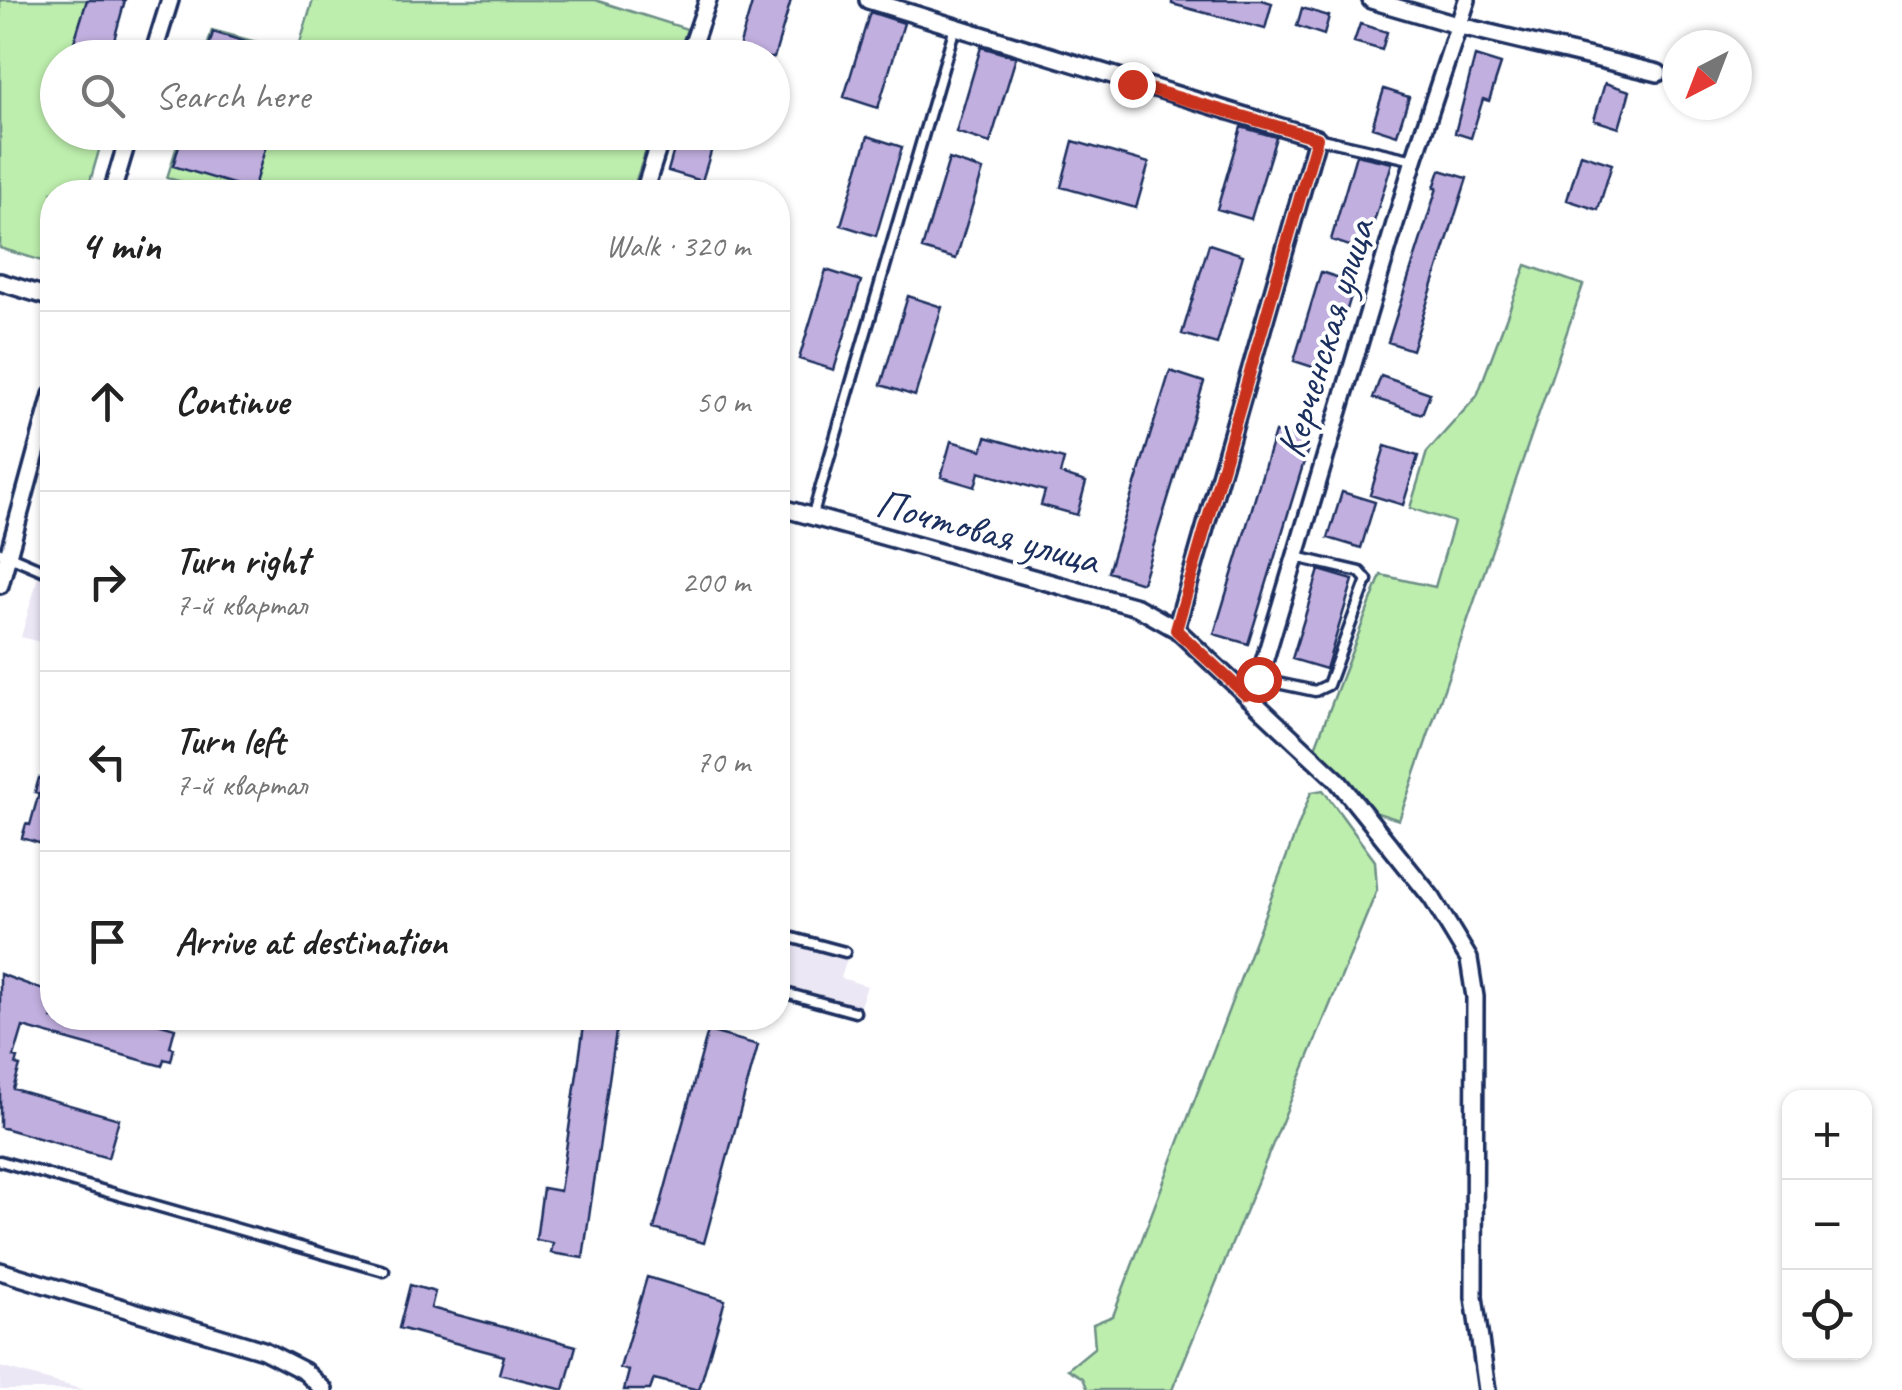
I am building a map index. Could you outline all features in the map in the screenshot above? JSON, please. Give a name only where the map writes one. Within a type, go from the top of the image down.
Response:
[{"type":"street","points":[[158,40],[170,0]]},
{"type":"street","points":[[694,40],[708,0]]},
{"type":"street","points":[[868,0],[1317,138],[1176,630]]},
{"type":"street","points":[[1371,0],[1460,26],[1658,73]]},
{"type":"street","name":"Керченская улица","points":[[1246,695],[1258,679],[1414,160],[1467,0]]},
{"type":"street","points":[[116,180],[125,150]]},
{"type":"street","points":[[648,180],[658,150]]},
{"type":"street","points":[[0,282],[40,294]]},
{"type":"street","points":[[0,585],[4,553],[40,434]]},
{"type":"street","name":"Почтовая улица","points":[[790,511],[1137,607],[1176,630],[1337,780],[1432,898],[1469,959],[1475,997],[1474,1297],[1486,1390]]},
{"type":"street","points":[[0,1271],[263,1350],[304,1371],[324,1390]]},
{"type":"lane","points":[[812,517],[955,28]]},
{"type":"lane","points":[[1317,138],[1414,160]]},
{"type":"lane","points":[[4,553],[40,569]]},
{"type":"lane","points":[[1258,679],[1315,691],[1328,685],[1368,580],[1360,572],[1296,557]]},
{"type":"lane","points":[[790,937],[845,952]]},
{"type":"lane","points":[[790,994],[856,1012]]},
{"type":"lane","points":[[0,1161],[384,1270]]},
{"type":"shaded area","points":[[40,570],[40,642],[21,637]]},
{"type":"shaded area","points":[[790,943],[847,959],[841,978],[867,986],[860,1006],[790,986]]},
{"type":"shaded area","points":[[0,1367],[85,1390],[0,1390]]},
{"type":"green space","points":[[0,0],[87,0],[75,40],[40,40],[40,150],[99,150],[90,180],[40,180],[40,260],[0,248]]},
{"type":"green space","points":[[313,0],[595,0],[687,29],[683,40],[301,40]]},
{"type":"green space","points":[[212,30],[249,40],[209,40]]},
{"type":"green space","points":[[176,150],[646,150],[636,180],[167,178]]},
{"type":"green space","points":[[1526,265],[1583,285],[1399,820],[1365,809],[1340,771],[1314,750],[1381,575],[1435,587],[1454,522],[1410,508],[1427,452],[1477,396]]},
{"type":"green space","points":[[1323,790],[1375,861],[1377,890],[1172,1390],[1088,1390],[1083,1378],[1068,1369],[1095,1347],[1093,1324],[1113,1316],[1311,792]]},
{"type":"building","points":[[87,0],[125,0],[114,40],[75,40]]},
{"type":"building","points":[[753,0],[791,0],[779,40],[741,40]]},
{"type":"building","points":[[1172,0],[1272,3],[1265,29],[1172,4]]},
{"type":"building","points":[[1302,8],[1329,16],[1324,35],[1297,26]]},
{"type":"building","points":[[870,12],[904,23],[878,108],[844,97]]},
{"type":"building","points":[[1360,24],[1387,32],[1382,50],[1354,42]]},
{"type":"building","points":[[213,32],[240,40],[211,40]]},
{"type":"building","points":[[981,47],[1016,57],[990,143],[956,132]]},
{"type":"building","points":[[1475,56],[1501,64],[1489,101],[1483,99],[1471,138],[1455,133]]},
{"type":"building","points":[[1605,83],[1630,91],[1619,128],[1594,120]]},
{"type":"building","points":[[1384,89],[1409,97],[1397,135],[1372,127]]},
{"type":"building","points":[[1241,127],[1276,137],[1251,219],[1217,209]]},
{"type":"building","points":[[868,136],[902,147],[876,236],[841,225]]},
{"type":"building","points":[[1073,141],[1149,163],[1136,208],[1061,187]]},
{"type":"building","points":[[178,150],[265,150],[256,180],[220,180],[173,166]]},
{"type":"building","points":[[674,150],[711,150],[702,180],[668,171]]},
{"type":"building","points":[[1581,154],[1612,164],[1598,210],[1567,200]]},
{"type":"building","points":[[1356,155],[1392,163],[1365,251],[1331,240]]},
{"type":"building","points":[[949,159],[983,170],[956,259],[922,249]]},
{"type":"building","points":[[1440,170],[1467,178],[1412,350],[1388,342]]},
{"type":"building","points":[[1209,244],[1243,255],[1217,344],[1182,334]]},
{"type":"building","points":[[826,270],[861,281],[834,370],[799,359]]},
{"type":"building","points":[[1321,272],[1355,283],[1328,372],[1294,361]]},
{"type":"building","points":[[908,296],[942,307],[915,396],[881,385]]},
{"type":"building","points":[[1170,371],[1204,382],[1142,583],[1108,572]]},
{"type":"building","points":[[1381,376],[1430,393],[1422,414],[1373,398]]},
{"type":"building","points":[[1275,432],[1310,442],[1248,644],[1214,634]]},
{"type":"building","points":[[986,437],[1064,459],[1060,474],[1086,482],[1077,515],[1041,505],[1045,491],[979,472],[975,487],[941,477],[951,441],[982,450]]},
{"type":"building","points":[[1385,446],[1418,456],[1403,505],[1370,495]]},
{"type":"building","points":[[1342,492],[1375,502],[1361,548],[1328,538]]},
{"type":"building","points":[[1319,570],[1353,580],[1326,669],[1292,659]]},
{"type":"building","points":[[39,778],[40,843],[22,838],[26,824],[30,825]]},
{"type":"building","points":[[0,974],[40,989],[40,1030],[174,1030],[171,1061],[164,1059],[162,1066],[23,1027],[14,1057],[20,1066],[13,1089],[119,1119],[108,1158],[0,1127]]},
{"type":"building","points":[[583,1030],[616,1030],[583,1258],[551,1253],[553,1243],[536,1240],[543,1188],[560,1191]]},
{"type":"building","points":[[708,1031],[758,1045],[704,1243],[654,1229]]},
{"type":"building","points":[[647,1277],[725,1300],[699,1390],[654,1379],[650,1390],[624,1390],[629,1371],[620,1368]]},
{"type":"building","points":[[410,1285],[435,1292],[431,1308],[576,1346],[564,1390],[499,1374],[504,1356],[399,1328]]},
{"type":"route","points":[[1132,84],[1317,138],[1176,630],[1246,695],[1258,679]]}]
